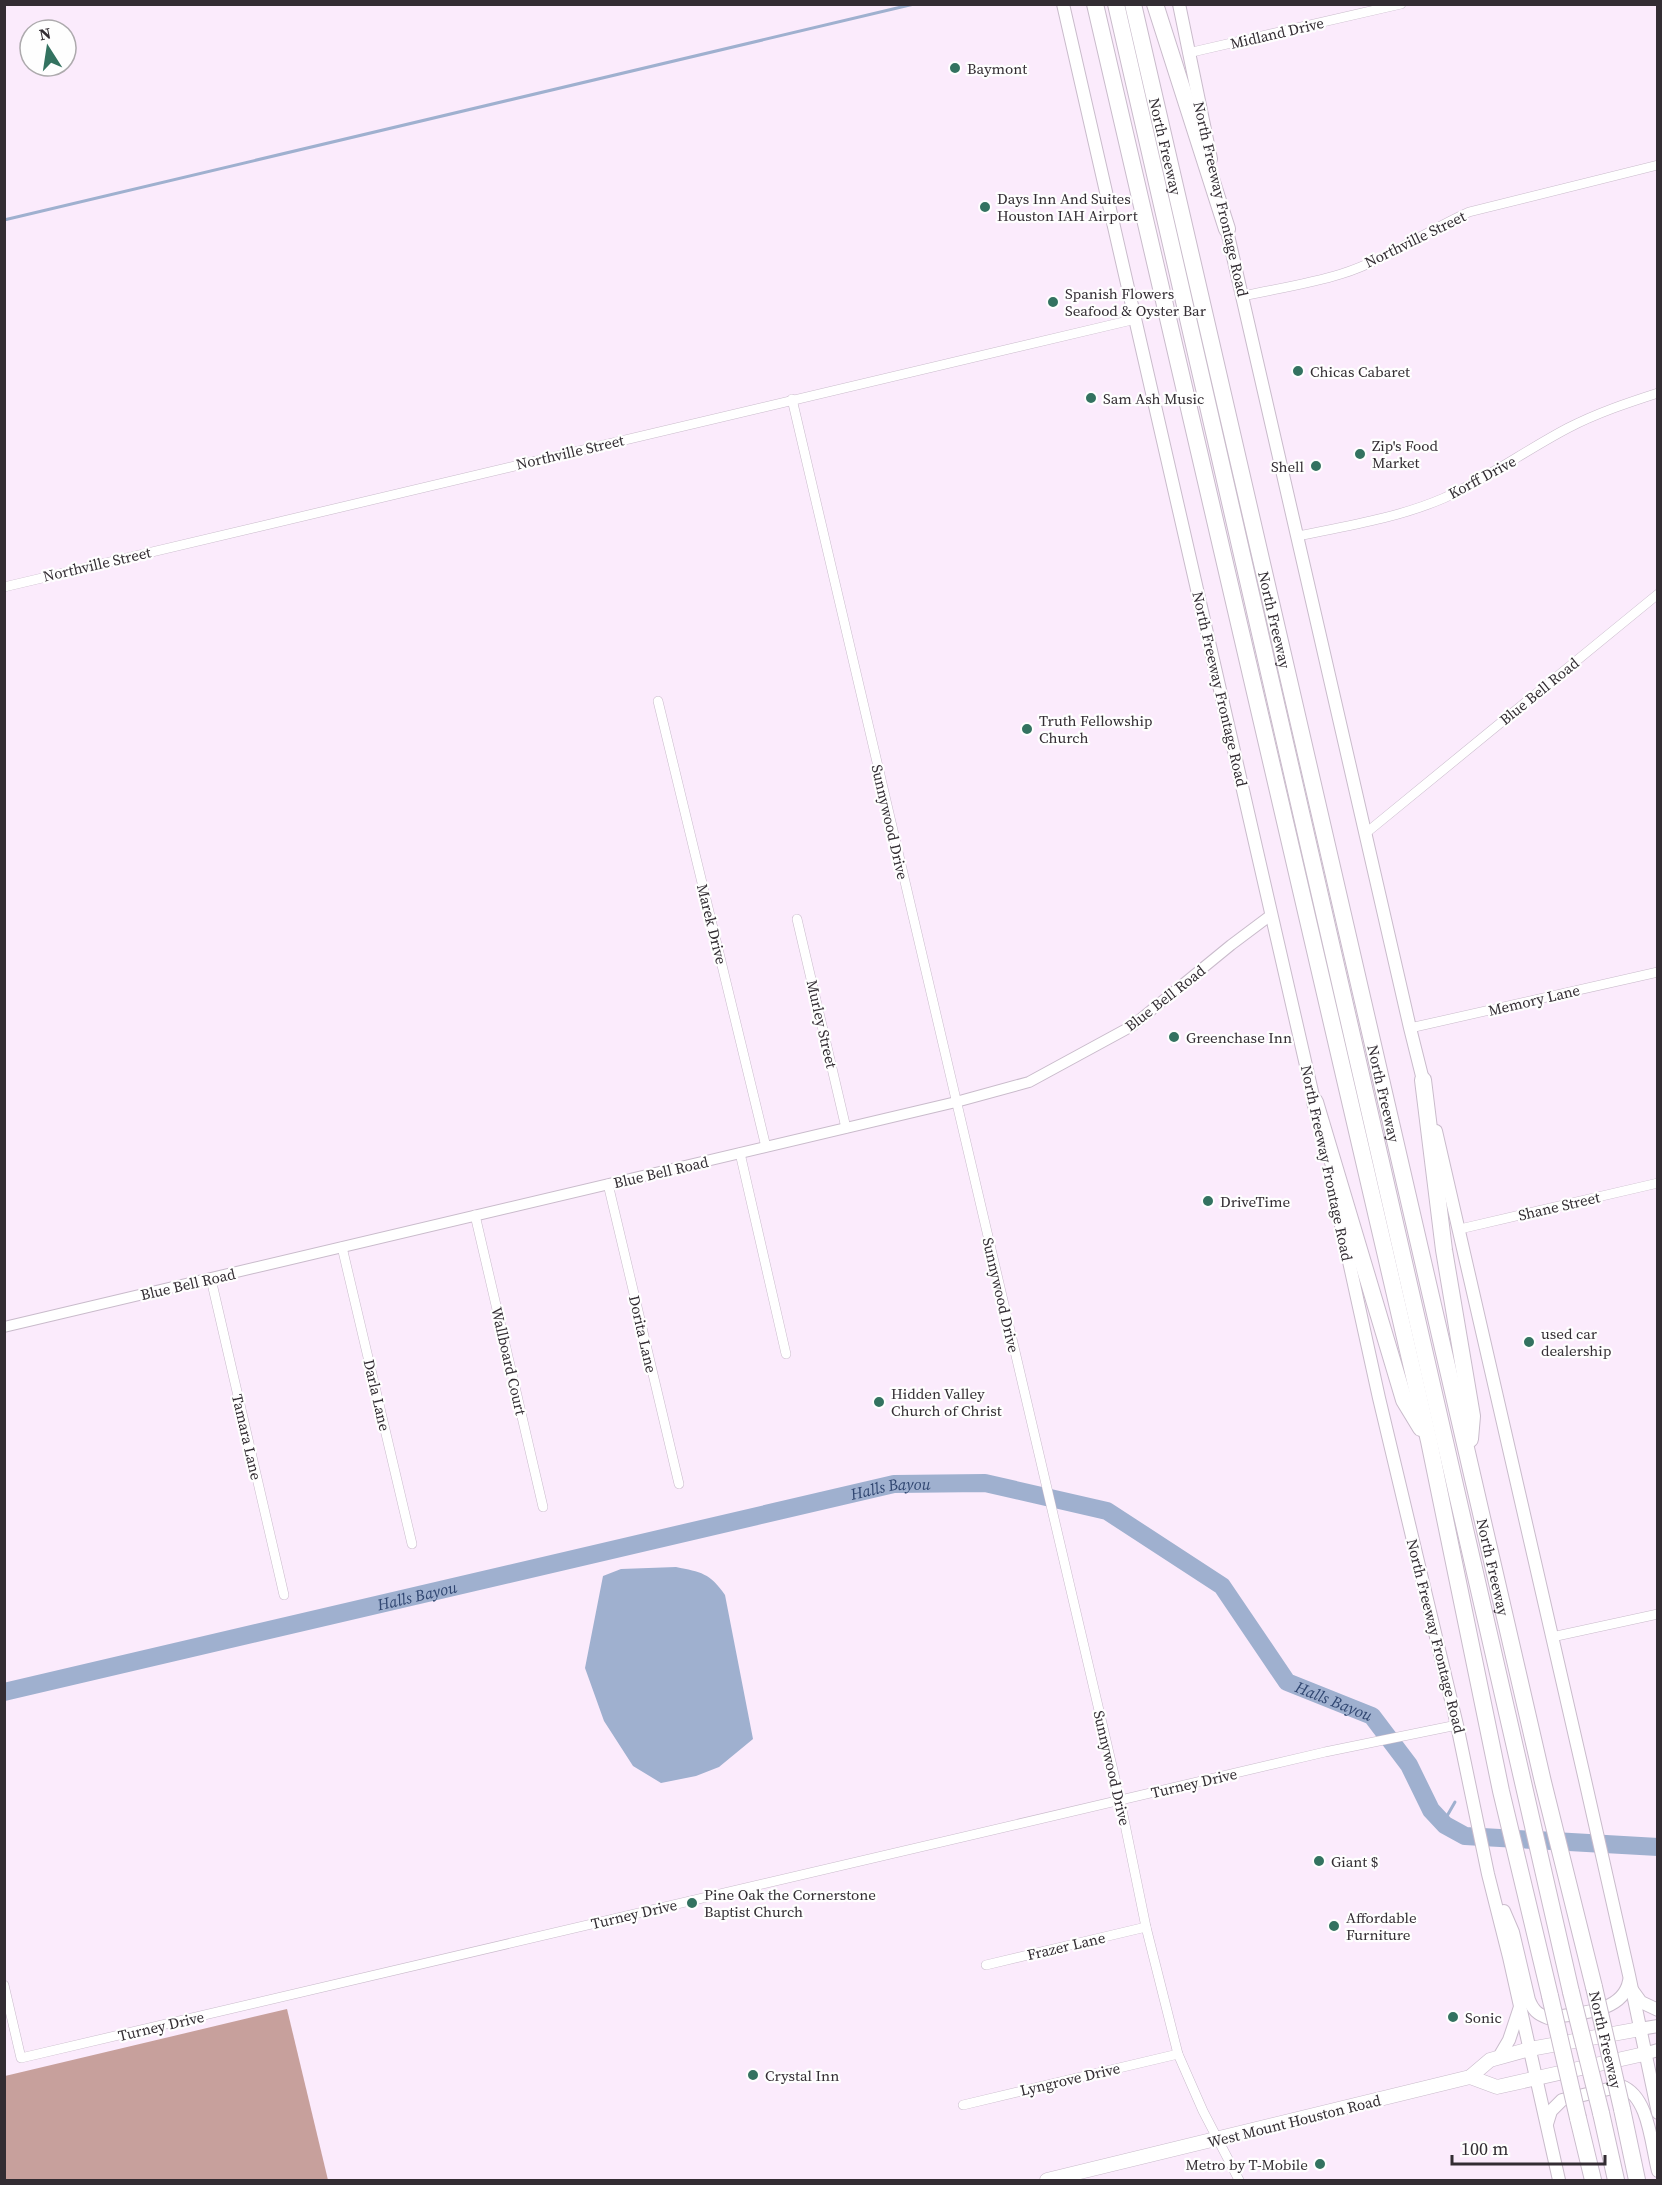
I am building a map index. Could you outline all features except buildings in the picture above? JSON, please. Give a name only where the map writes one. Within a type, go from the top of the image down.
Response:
[{"type":"highway","points":[[1095,4],[1430,1441],[1501,1791],[1593,2181]]},
{"type":"highway","name":"North Freeway","points":[[1116,4],[1616,2181]]},
{"type":"highway","name":"North Freeway","points":[[1133,4],[1543,1782],[1594,1987],[1637,2181]]},
{"type":"highway","points":[[1155,4],[1227,229]]},
{"type":"highway","points":[[1423,1080],[1444,1250],[1472,1416],[1469,1458]]},
{"type":"highway","points":[[1315,1102],[1404,1400],[1430,1441]]},
{"type":"main road","name":"North Freeway Frontage Road","points":[[1063,4],[1315,1102],[1374,1377],[1457,1725],[1488,1874],[1559,2181]]},
{"type":"main road","name":"North Freeway Frontage Road","points":[[1179,4],[1227,229],[1410,1028],[1460,1229],[1640,2030],[1651,2052],[1658,2113]]},
{"type":"main road","points":[[1488,1874],[1513,1932],[1528,2000],[1539,2014],[1548,2018],[1608,2006],[1616,2003],[1630,1982]]},
{"type":"main road","points":[[1630,1982],[1641,2002],[1658,2010]]},
{"type":"main road","points":[[1499,2057],[1509,2040],[1520,2006]]},
{"type":"main road","name":"West Mount Houston Road","points":[[1047,2181],[1470,2077],[1490,2060],[1530,2049],[1658,2026]]},
{"type":"main road","points":[[1470,2077],[1497,2087],[1651,2052]]},
{"type":"main road","points":[[1547,2125],[1551,2111],[1562,2100],[1621,2086],[1629,2089],[1638,2097],[1645,2114],[1658,2171]]},
{"type":"street","name":"Midland Drive","points":[[1188,52],[1401,4]]},
{"type":"street","name":"Northville Street","points":[[1243,296],[1341,274],[1374,261],[1441,224],[1469,212],[1658,165]]},
{"type":"street","name":"Northville Street","points":[[4,586],[1136,320]]},
{"type":"street","name":"Korff Drive","points":[[1298,536],[1358,524],[1427,505],[1482,480],[1568,428],[1612,407],[1658,393]]},
{"type":"street","name":"Sunnywood Drive","points":[[792,399],[1120,1800],[1146,1927],[1178,2054],[1203,2111],[1239,2181]]},
{"type":"street","name":"Blue Bell Road","points":[[1366,833],[1658,594]]},
{"type":"street","name":"Marek Drive","points":[[658,701],[766,1147]]},
{"type":"street","name":"Blue Bell Road","points":[[4,1327],[956,1102],[1029,1082],[1132,1026],[1271,915]]},
{"type":"street","name":"Murley Street","points":[[797,919],[846,1128]]},
{"type":"street","name":"Memory Lane","points":[[1410,1028],[1658,972]]},
{"type":"street","points":[[740,1153],[786,1354]]},
{"type":"street","name":"Dorita Lane","points":[[608,1184],[679,1484]]},
{"type":"street","name":"Shane Street","points":[[1460,1229],[1658,1184]]},
{"type":"street","name":"Wallboard Court","points":[[475,1215],[543,1507]]},
{"type":"street","name":"Darla Lane","points":[[342,1247],[412,1544]]},
{"type":"street","name":"Tamara Lane","points":[[211,1279],[284,1595]]},
{"type":"street","points":[[1552,1637],[1658,1614]]},
{"type":"street","name":"Turney Drive","points":[[4,1985],[21,2058],[1357,1745],[1457,1725]]},
{"type":"street","name":"Frazer Lane","points":[[986,1965],[1146,1927]]},
{"type":"street","name":"Lyngrove Drive","points":[[963,2104],[1178,2054]]},
{"type":"shaded area","points":[[287,2009],[328,2180],[5,2180],[5,2076]]},
{"type":"water","points":[[676,1567],[704,1575],[715,1582],[725,1595],[753,1739],[719,1767],[696,1776],[661,1783],[633,1766],[604,1721],[585,1668],[603,1576],[621,1569]]},
{"type":"waterway","points":[[4,220],[914,4]]},
{"type":"waterway","name":"Halls Bayou","points":[[4,1692],[894,1484],[985,1483],[1107,1511],[1222,1586],[1287,1682],[1372,1716],[1409,1765],[1431,1810],[1445,1825],[1465,1836],[1658,1847]]},
{"type":"waterway","points":[[1443,1823],[1455,1802]]},
{"type":"place","name":"Baymont","points":[[955,68]]},
{"type":"place","name":"Days Inn And Suites Houston IAH Airport","points":[[985,207]]},
{"type":"place","name":"Spanish Flowers Seafood & Oyster Bar","points":[[1053,302]]},
{"type":"place","name":"Chicas Cabaret","points":[[1298,371]]},
{"type":"place","name":"Sam Ash Music","points":[[1091,398]]},
{"type":"place","name":"Zip's Food Market","points":[[1360,454]]},
{"type":"place","name":"Shell","points":[[1316,466]]},
{"type":"place","name":"Truth Fellowship Church","points":[[1027,729]]},
{"type":"place","name":"Greenchase Inn","points":[[1174,1037]]},
{"type":"place","name":"DriveTime","points":[[1208,1201]]},
{"type":"place","name":"used car dealership","points":[[1529,1342]]},
{"type":"place","name":"Hidden Valley Church of Christ","points":[[879,1402]]},
{"type":"place","name":"Giant $","points":[[1319,1861]]},
{"type":"place","name":"Pine Oak the Cornerstone Baptist Church","points":[[692,1903]]},
{"type":"place","name":"Affordable Furniture","points":[[1334,1926]]},
{"type":"place","name":"Sonic","points":[[1453,2017]]},
{"type":"place","name":"Crystal Inn","points":[[753,2075]]},
{"type":"place","name":"Metro by T-Mobile","points":[[1320,2164]]}]
